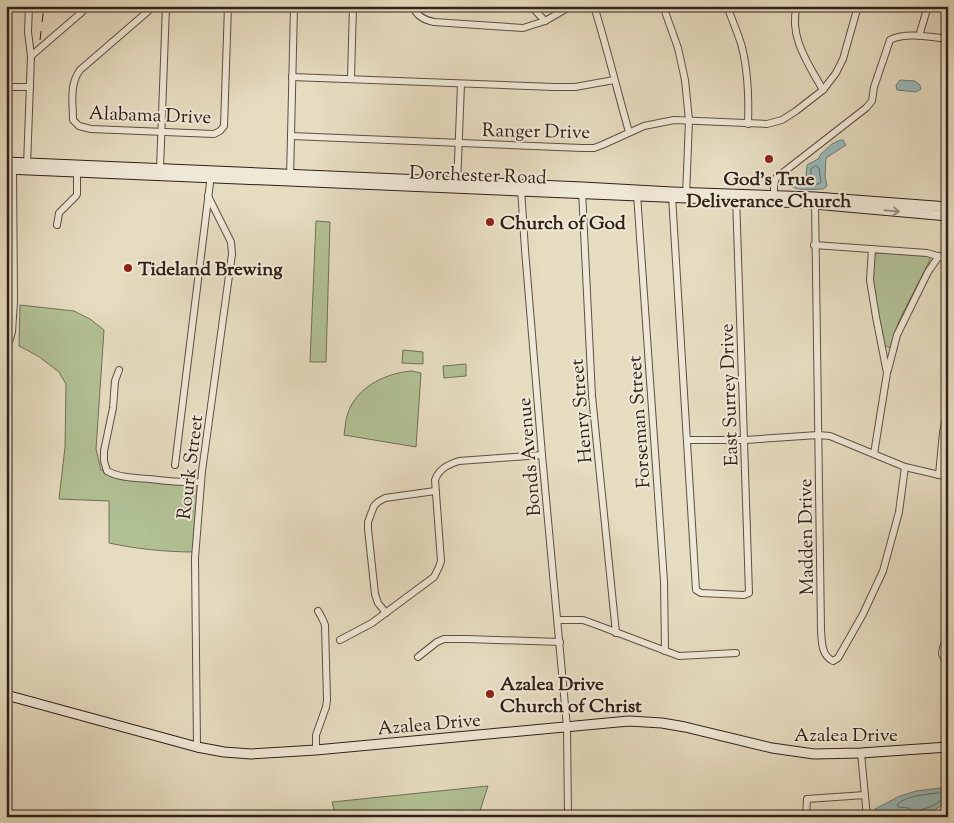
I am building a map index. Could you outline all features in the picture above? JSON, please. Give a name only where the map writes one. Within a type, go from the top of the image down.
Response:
[{"type":"main road","name":"Dorchester Road","points":[[9,166],[948,207]]},
{"type":"main road","name":"Dorchester Road","points":[[77,169],[160,169],[211,175]]},
{"type":"main road","name":"Dorchester Road","points":[[815,201],[948,216]]},
{"type":"main road","name":"Azalea Drive","points":[[6,695],[197,747],[251,754],[316,750],[629,721],[662,723],[685,727],[772,748],[814,754],[948,747]]},
{"type":"street","points":[[27,167],[31,56],[28,32],[29,6]]},
{"type":"street","points":[[31,56],[82,12],[86,6]]},
{"type":"street","name":"Alabama Drive","points":[[154,6],[75,76],[73,83],[73,120],[79,126],[91,129],[214,134],[220,131],[224,126],[228,6]]},
{"type":"street","points":[[160,169],[166,6]]},
{"type":"street","points":[[290,178],[294,6]]},
{"type":"street","points":[[352,78],[353,6]]},
{"type":"street","points":[[413,6],[418,16],[434,22],[523,28],[546,21],[572,6]]},
{"type":"street","points":[[531,6],[546,21]]},
{"type":"street","points":[[594,6],[607,47],[629,132]]},
{"type":"street","points":[[664,6],[681,64],[689,120],[686,195]]},
{"type":"street","points":[[727,6],[739,37],[745,60],[749,102],[748,124]]},
{"type":"street","name":"Ranger Drive","points":[[291,136],[594,148],[644,126],[674,120],[766,124],[782,120],[823,90],[836,73],[843,59],[858,6]]},
{"type":"street","points":[[919,36],[928,6]]},
{"type":"street","points":[[794,8],[798,43],[823,90]]},
{"type":"street","points":[[774,199],[776,178],[872,101],[874,87],[890,40],[897,36],[948,39]]},
{"type":"street","points":[[292,77],[575,87],[614,80]]},
{"type":"street","points":[[457,186],[461,84]]},
{"type":"street","points":[[6,87],[30,87]]},
{"type":"street","points":[[6,352],[12,332],[14,302],[9,166]]},
{"type":"street","points":[[57,225],[59,212],[77,194],[77,169]]},
{"type":"street","points":[[175,465],[211,175]]},
{"type":"street","name":"Bonds Avenue","points":[[521,188],[542,455],[567,727],[568,817]]},
{"type":"street","name":"Henry Street","points":[[582,191],[592,396],[616,633]]},
{"type":"street","name":"Forseman Street","points":[[637,193],[664,581],[665,651]]},
{"type":"street","points":[[672,195],[687,440],[745,440],[818,435],[830,436],[905,467],[948,477]]},
{"type":"street","name":"Rourk Street","points":[[197,747],[195,558],[201,482],[232,254],[231,242],[208,196]]},
{"type":"street","name":"East Surrey Drive","points":[[687,440],[696,590],[701,593],[744,595],[749,593],[736,198]]},
{"type":"street","name":"Madden Drive","points":[[815,201],[814,245],[821,630],[824,653],[827,658],[833,661],[838,658],[859,621],[883,571],[898,512],[905,467]]},
{"type":"street","points":[[814,245],[918,252],[948,259]]},
{"type":"street","points":[[872,250],[870,280],[887,373]]},
{"type":"street","points":[[874,454],[887,373],[896,335],[928,272],[939,256]]},
{"type":"street","points":[[119,370],[115,381],[104,451],[107,471],[114,475],[139,478],[187,483],[201,482]]},
{"type":"street","points":[[939,475],[943,432],[948,409]]},
{"type":"street","points":[[340,640],[372,623],[434,577],[441,561],[435,491],[435,480],[438,474],[449,464],[459,461],[542,455]]},
{"type":"street","points":[[386,612],[378,603],[375,594],[368,529],[370,514],[374,506],[385,498],[435,491]]},
{"type":"street","points":[[316,750],[316,735],[326,707],[327,689],[325,625],[318,611]]},
{"type":"street","points":[[558,620],[583,620],[678,656],[736,653]]},
{"type":"street","points":[[948,638],[943,647],[942,654],[945,660],[948,661]]},
{"type":"street","points":[[418,657],[437,642],[444,640],[560,642]]},
{"type":"street","points":[[861,753],[867,817]]},
{"type":"street","points":[[806,817],[807,799],[865,795]]},
{"type":"green space","points":[[316,221],[330,222],[326,362],[310,362]]},
{"type":"green space","points":[[881,252],[930,256],[930,260],[899,321],[890,348],[884,345],[872,279],[874,255]]},
{"type":"green space","points":[[20,305],[74,311],[90,319],[104,330],[96,449],[101,470],[114,475],[201,482],[195,552],[152,550],[109,543],[109,501],[59,499],[65,447],[66,384],[59,372],[38,356],[19,346]]},
{"type":"green space","points":[[403,350],[423,352],[423,364],[402,363]]},
{"type":"green space","points":[[466,364],[466,376],[444,378],[443,366]]},
{"type":"green space","points":[[412,371],[421,373],[416,447],[344,435],[349,409],[362,391],[380,379],[401,372]]},
{"type":"green space","points":[[488,786],[478,817],[336,817],[332,802]]},
{"type":"water","points":[[900,80],[915,81],[920,85],[921,89],[916,92],[897,90],[896,85]]},
{"type":"water","points":[[843,140],[846,145],[826,158],[825,176],[827,186],[823,189],[804,190],[791,187],[788,184],[788,180],[791,178],[803,178],[806,176],[807,165],[818,159],[832,144]]},
{"type":"water","points":[[948,787],[948,802],[925,814],[910,817],[907,813],[898,812],[891,817],[873,817],[875,809],[900,796],[916,791]]},
{"type":"railway","points":[[40,40],[44,6]]},
{"type":"place","name":"God's True Deliverance Church","points":[[769,159]]},
{"type":"place","name":"Church of God","points":[[490,222]]},
{"type":"place","name":"Tideland Brewing","points":[[128,268]]},
{"type":"place","name":"Azalea Drive Church of Christ","points":[[490,694]]}]
